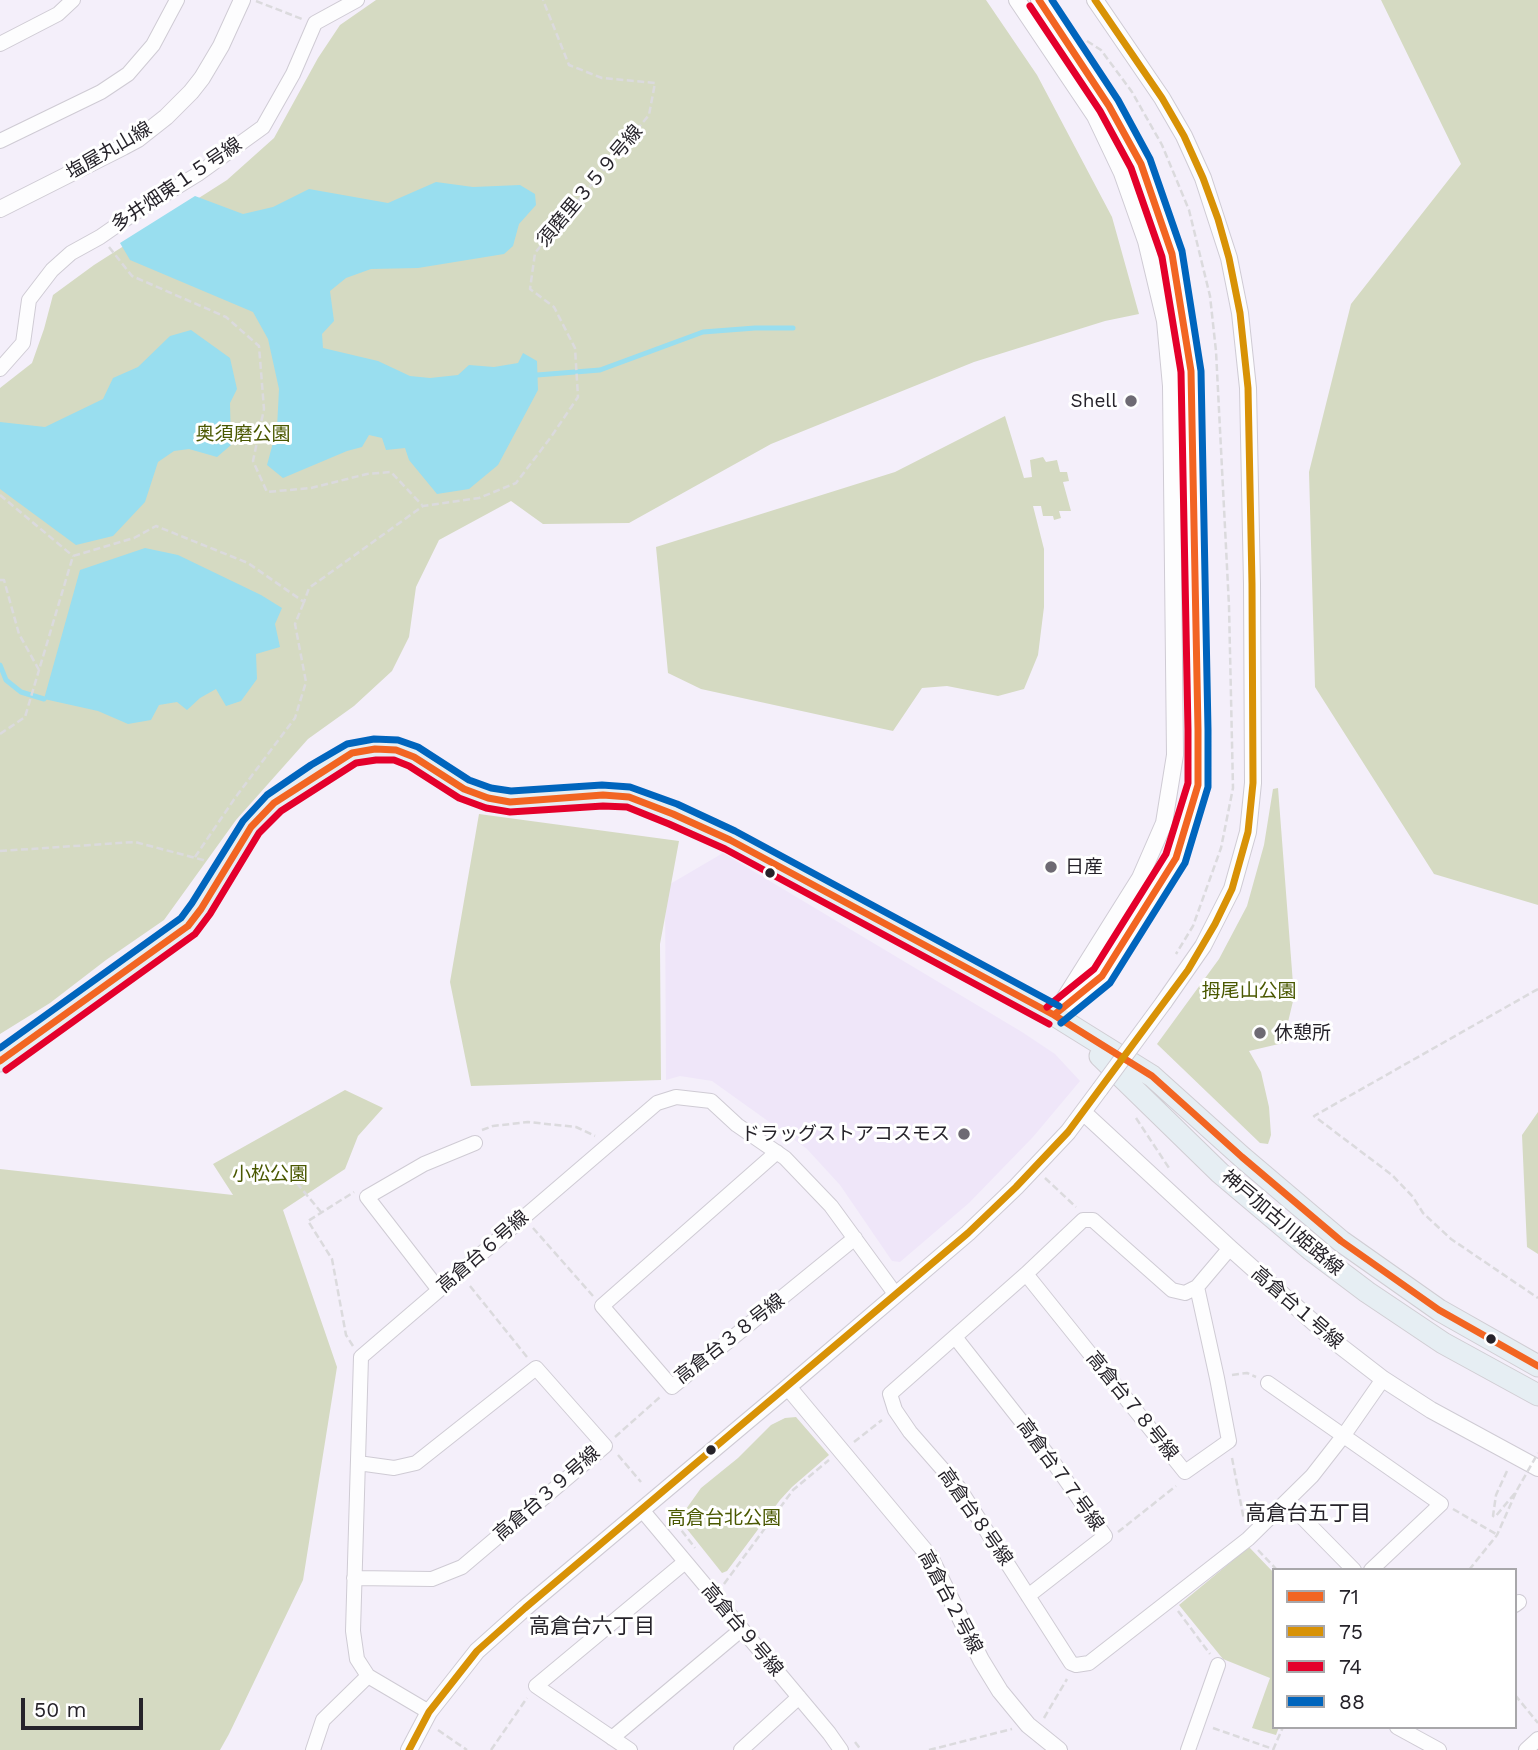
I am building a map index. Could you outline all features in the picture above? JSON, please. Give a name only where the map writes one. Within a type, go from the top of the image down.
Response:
[{"type":"main road","name":"神戸加古川姫路線","points":[[0,1060],[188,926],[251,827],[274,803],[352,753],[375,749],[396,750],[414,757],[464,789],[488,799],[510,802],[603,795],[629,797],[730,840],[1054,1015],[1152,1076],[1341,1241],[1439,1310],[1538,1366]]},
{"type":"main road","name":"神戸加古川姫路線","points":[[1054,1015],[1220,1173],[1310,1249],[1367,1292],[1443,1343],[1538,1395]]},
{"type":"street","points":[[0,44],[58,14],[73,0]]},
{"type":"street","points":[[0,142],[102,92],[128,74],[153,45],[177,0]]},
{"type":"street","name":"塩屋丸山線","points":[[0,209],[130,143],[166,117],[202,78],[221,46],[242,0]]},
{"type":"street","points":[[1017,0],[1095,116],[1122,173],[1146,241],[1165,321],[1171,386],[1175,755],[1164,823],[1140,878],[1054,1015]]},
{"type":"street","points":[[1039,0],[1109,106],[1141,164],[1172,254],[1191,371],[1198,716],[1198,785],[1176,858],[1102,976],[1054,1015]]},
{"type":"street","points":[[409,1750],[429,1713],[477,1651],[896,1295],[1016,1187],[1068,1132],[1188,970],[1232,889],[1248,832],[1253,783],[1248,388],[1243,332],[1229,258],[1203,178],[1184,136],[1162,98],[1095,0]]},
{"type":"street","points":[[315,23],[350,2]]},
{"type":"street","name":"多井畑東１５号線","points":[[0,369],[23,343],[29,300],[52,270],[71,253],[198,174],[264,127],[293,74],[315,23]]},
{"type":"street","name":"高倉台６号線","points":[[361,1357],[657,1103],[676,1097],[711,1101],[737,1125],[785,1158],[831,1206],[896,1295]]},
{"type":"street","name":"高倉台１号線","points":[[1083,1112],[1339,1345],[1383,1379],[1431,1410],[1538,1468]]},
{"type":"street","points":[[439,1290],[367,1197],[474,1138]]},
{"type":"street","points":[[602,1306],[777,1152]]},
{"type":"street","points":[[895,1410],[890,1394],[1083,1220],[1093,1220],[1172,1290],[1185,1293],[1197,1287],[1230,1248]]},
{"type":"street","name":"高倉台３８号線","points":[[602,1306],[672,1387],[855,1238]]},
{"type":"street","name":"高倉台７８号線","points":[[1026,1274],[1185,1472],[1229,1441]]},
{"type":"street","points":[[1197,1287],[1229,1441]]},
{"type":"street","name":"高倉台７７号線","points":[[955,1336],[1051,1459],[1105,1536],[1028,1596]]},
{"type":"street","points":[[361,1357],[353,1631],[358,1659],[368,1676],[429,1713]]},
{"type":"street","points":[[358,1463],[394,1468],[416,1463],[536,1367]]},
{"type":"street","name":"高倉台３９号線","points":[[354,1578],[432,1579],[462,1567],[605,1446],[536,1367]]},
{"type":"street","points":[[1076,1665],[1089,1663],[1248,1539],[1312,1476],[1383,1379]]},
{"type":"street","points":[[1268,1383],[1441,1504],[1373,1568]]},
{"type":"street","name":"高倉台２号線","points":[[788,1387],[930,1557],[981,1660],[1000,1691],[1028,1725],[1059,1750]]},
{"type":"street","name":"高倉台８号線","points":[[895,1410],[910,1432],[959,1488],[1071,1663],[1076,1665]]},
{"type":"street","points":[[1287,1502],[1352,1568]]},
{"type":"street","name":"高倉台９号線","points":[[642,1510],[841,1750]]},
{"type":"street","points":[[630,1750],[537,1686],[685,1562]]},
{"type":"street","points":[[612,1738],[742,1629]]},
{"type":"street","points":[[1188,1750],[1218,1665]]},
{"type":"street","points":[[313,1750],[323,1720],[368,1676]]},
{"type":"street","points":[[741,1750],[799,1697]]},
{"type":"street","points":[[1401,1729],[1439,1750]]},
{"type":"street","points":[[1526,1750],[1538,1739]]},
{"type":"path","points":[[254,0],[315,23]]},
{"type":"path","name":"須磨里３５９号線","points":[[303,602],[309,588],[424,506],[480,498],[516,482],[578,397],[575,348],[554,307],[530,289],[536,253],[649,115],[655,83],[602,78],[569,65],[543,0]]},
{"type":"path","points":[[100,237],[132,276],[226,317],[259,346],[264,409],[253,461],[267,492],[311,488],[367,474],[391,472],[424,506]]},
{"type":"path","points":[[0,495],[74,556]]},
{"type":"path","points":[[74,556],[134,538],[156,526],[248,563],[303,602],[295,624],[306,682],[295,718],[235,797],[195,857]]},
{"type":"path","points":[[0,734],[24,717],[74,556]]},
{"type":"path","points":[[0,580],[4,580],[19,634],[39,670]]},
{"type":"path","points":[[0,851],[135,842],[226,868]]},
{"type":"path","points":[[1538,989],[1314,1116],[1392,1175],[1413,1197],[1423,1213],[1451,1239],[1538,1297]]},
{"type":"path","points":[[1132,1112],[1172,1174]]},
{"type":"path","points":[[474,1138],[493,1126],[528,1122],[576,1127],[610,1143]]},
{"type":"path","points":[[290,1175],[321,1212]]},
{"type":"path","points":[[1043,1176],[1089,1220]]},
{"type":"path","points":[[354,1192],[308,1221],[332,1259],[346,1335],[361,1357]]},
{"type":"path","points":[[524,1217],[602,1306]]},
{"type":"path","points":[[459,1273],[536,1367]]},
{"type":"path","points":[[1217,1378],[1247,1373],[1268,1383]]},
{"type":"path","points":[[641,1482],[615,1452],[605,1446],[672,1387]]},
{"type":"path","points":[[852,1444],[895,1410]]},
{"type":"path","points":[[1229,1441],[1248,1539],[1275,1568]]},
{"type":"path","points":[[1471,1568],[1497,1535],[1538,1452]]},
{"type":"path","points":[[724,1584],[793,1490],[832,1458]]},
{"type":"path","points":[[1508,1469],[1496,1495],[1493,1516],[1495,1517],[1517,1490]]},
{"type":"path","points":[[1105,1536],[1116,1534],[1175,1487],[1185,1472]]},
{"type":"path","points":[[1441,1504],[1459,1511],[1497,1535]]},
{"type":"path","points":[[1170,1600],[1218,1665]]},
{"type":"path","points":[[1042,1721],[1076,1665]]},
{"type":"path","points":[[491,1750],[537,1686]]},
{"type":"path","points":[[1517,1698],[1538,1724]]},
{"type":"path","points":[[1198,1722],[1273,1750],[1282,1729]]},
{"type":"path","points":[[929,1750],[1015,1728]]},
{"type":"path","points":[[437,1730],[467,1750]]},
{"type":"shaded area","points":[[723,853],[1022,1032],[1055,1054],[1080,1081],[1033,1137],[969,1203],[900,1262],[892,1261],[840,1185],[807,1149],[712,1081],[680,1076],[666,1080],[665,887]]},
{"type":"green space","name":"奥須磨公園","points":[[376,0],[986,0],[1037,75],[1112,217],[1139,314],[1105,321],[974,362],[771,444],[629,523],[543,524],[511,501],[439,540],[416,587],[409,637],[392,671],[354,706],[308,739],[236,820],[164,920],[50,1003],[0,1034],[0,388],[32,363],[53,295],[94,265],[227,180],[274,138],[318,58],[340,25]]},
{"type":"green space","points":[[1381,0],[1538,0],[1538,905],[1434,874],[1315,687],[1309,472],[1351,304],[1461,164]]},
{"type":"green space","points":[[1005,416],[1024,478],[1032,477],[1030,460],[1043,457],[1046,462],[1057,460],[1060,472],[1067,472],[1069,481],[1063,482],[1071,511],[1059,511],[1061,518],[1054,520],[1053,516],[1043,516],[1041,506],[1033,506],[1044,549],[1044,607],[1038,655],[1024,689],[998,696],[947,686],[922,688],[893,731],[701,689],[668,673],[656,547],[895,472]]},
{"type":"green space","name":"拇尾山公園","points":[[1278,788],[1294,997],[1283,1043],[1249,1051],[1261,1072],[1269,1107],[1271,1135],[1268,1144],[1260,1143],[1157,1044],[1219,959],[1247,906],[1264,845],[1273,789]]},
{"type":"green space","points":[[479,814],[679,841],[660,944],[661,1080],[471,1086],[450,982]]},
{"type":"green space","name":"小松公園","points":[[345,1090],[383,1108],[358,1136],[345,1169],[283,1210],[337,1367],[303,1580],[229,1734],[220,1750],[0,1750],[0,1169],[233,1195],[213,1164]]},
{"type":"green space","points":[[1538,1112],[1538,1254],[1527,1247],[1522,1135]]},
{"type":"green space","name":"高倉台北公園","points":[[796,1417],[829,1455],[780,1500],[727,1571],[722,1573],[679,1519],[701,1488],[738,1458],[771,1425],[785,1418]]},
{"type":"green space","points":[[1249,1547],[1272,1571],[1272,1729],[1278,1729],[1276,1735],[1252,1728],[1270,1678],[1223,1659],[1179,1605]]},
{"type":"water","points":[[436,182],[473,187],[520,185],[535,194],[536,205],[519,224],[513,246],[504,254],[418,268],[371,269],[346,278],[330,291],[334,321],[322,334],[323,348],[378,361],[410,376],[430,378],[458,375],[469,365],[494,367],[518,363],[523,353],[537,361],[538,390],[498,465],[469,489],[437,494],[409,460],[405,448],[386,450],[382,438],[369,435],[362,447],[283,478],[267,465],[277,428],[279,389],[268,339],[253,312],[130,260],[120,243],[195,196],[243,214],[273,207],[309,189],[388,203]]},
{"type":"water","points":[[191,330],[230,358],[237,389],[230,403],[231,445],[217,457],[189,449],[174,451],[158,462],[145,502],[113,536],[76,545],[0,489],[0,422],[45,427],[103,399],[113,378],[138,367],[170,336]]},
{"type":"water","points":[[145,548],[178,555],[282,608],[275,624],[280,647],[256,654],[257,679],[241,701],[226,706],[216,689],[187,710],[177,702],[159,705],[151,720],[128,724],[98,711],[44,699],[80,570]]},
{"type":"waterway","points":[[537,375],[600,370],[703,332],[793,328]]},
{"type":"waterway","points":[[0,665],[6,680],[21,692],[44,699]]},
{"type":"transit line","name":"71","points":[[1039,0],[1109,106],[1141,164],[1172,254],[1191,371],[1198,730],[1198,785],[1176,858],[1102,976],[1054,1015]]},
{"type":"transit line","name":"88","points":[[1052,0],[1118,100],[1150,159],[1182,251],[1201,371],[1208,730],[1208,787],[1185,863],[1110,983],[1061,1023]]},
{"type":"transit line","name":"75","points":[[409,1750],[429,1712],[477,1651],[968,1233],[1016,1187],[1068,1132],[1188,970],[1232,889],[1248,832],[1253,783],[1248,388],[1240,313],[1218,219],[1184,136],[1162,98],[1095,0]]},
{"type":"transit line","name":"74","points":[[1030,6],[1100,111],[1131,168],[1162,257],[1181,372],[1188,730],[1188,783],[1166,854],[1094,969],[1047,1007]]},
{"type":"transit line","name":"88","points":[[0,1048],[181,918],[243,821],[267,795],[347,744],[374,739],[398,740],[418,747],[469,780],[491,788],[511,791],[602,785],[630,787],[677,804],[735,831],[1059,1006]]},
{"type":"transit line","name":"71","points":[[0,1061],[188,926],[251,827],[274,803],[352,753],[375,749],[396,750],[414,757],[464,789],[488,798],[510,802],[603,795],[629,797],[730,840],[1054,1015],[1152,1076],[1341,1241],[1439,1310],[1538,1366]]},
{"type":"transit line","name":"74","points":[[6,1070],[195,934],[259,833],[281,811],[356,763],[376,760],[394,760],[409,766],[459,798],[486,808],[510,812],[627,807],[725,849],[1049,1024]]},
{"type":"place","name":"Shell","points":[[1131,401]]},
{"type":"place","name":"日産","points":[[1051,867]]},
{"type":"place","name":"休憩所","points":[[1260,1033]]},
{"type":"place","name":"ドラッグストアコスモス","points":[[964,1134]]},
{"type":"district","name":"高倉台五丁目","points":[[1308,1514]]},
{"type":"district","name":"高倉台六丁目","points":[[592,1627]]}]
